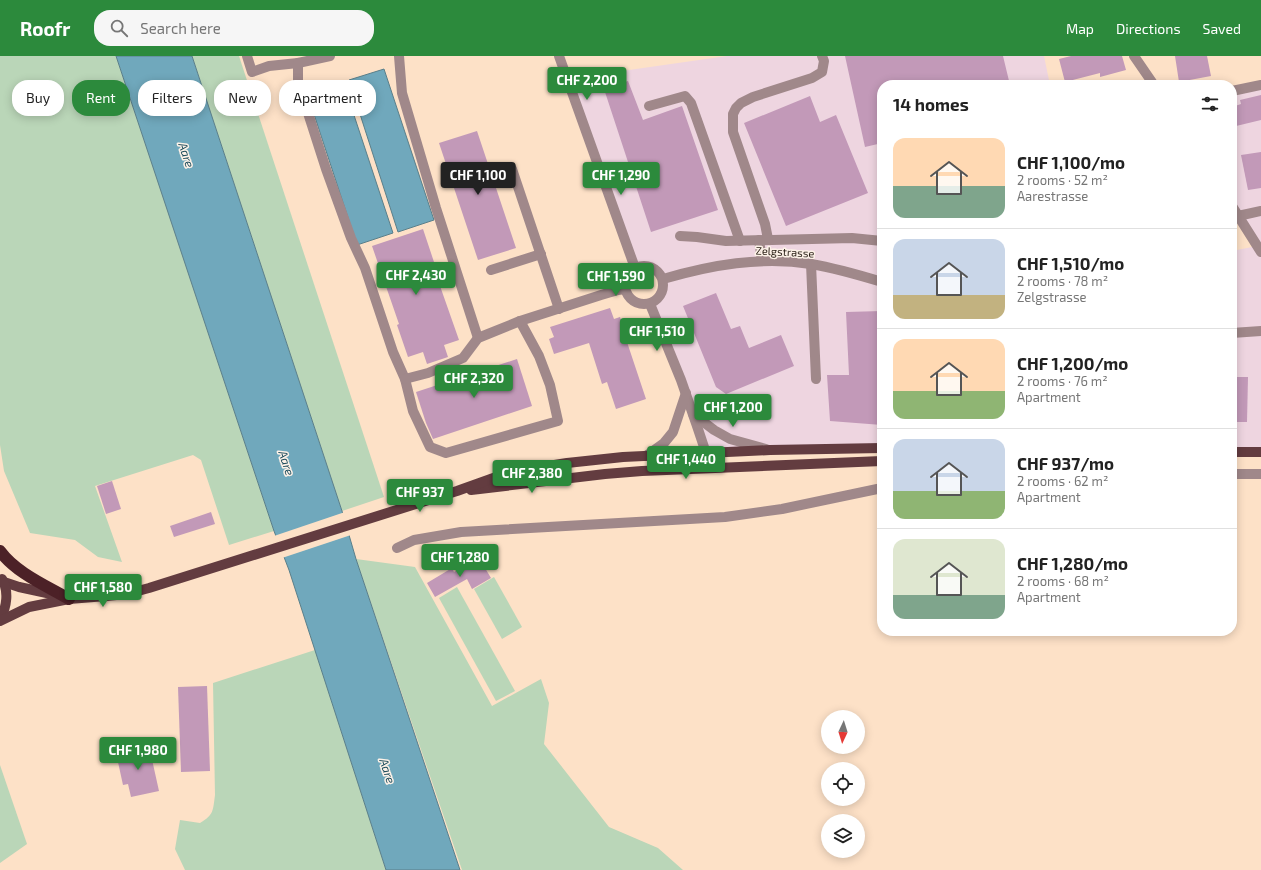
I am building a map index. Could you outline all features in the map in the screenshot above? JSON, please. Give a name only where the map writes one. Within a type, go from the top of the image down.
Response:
[{"type":"highway","points":[[0,552],[18,569],[69,599]]},
{"type":"main road","points":[[0,620],[29,607],[69,599],[134,592],[203,570],[254,556],[371,517],[457,491],[499,476],[523,470],[598,460],[646,456],[770,450],[877,448]]},
{"type":"main road","points":[[1237,452],[1261,452]]},
{"type":"main road","points":[[457,491],[605,474],[706,468],[877,461]]},
{"type":"main road","points":[[2,579],[19,587],[43,591],[69,599]]},
{"type":"main road","points":[[0,620],[3,614],[6,598],[6,588],[2,579]]},
{"type":"street","points":[[247,56],[252,72],[269,66],[298,64],[330,56]]},
{"type":"street","points":[[399,56],[402,93],[436,208],[478,338]]},
{"type":"street","points":[[559,56],[635,268]]},
{"type":"street","points":[[762,260],[765,224],[733,132],[733,114],[741,103],[753,97],[812,78],[822,72],[824,61],[822,56]]},
{"type":"street","points":[[1134,56],[1151,80]]},
{"type":"street","points":[[298,64],[298,82],[326,169],[351,238],[365,268],[393,352],[405,379],[413,411],[430,447],[446,453],[558,421],[550,386],[539,356],[520,321]]},
{"type":"street","points":[[1237,90],[1261,85]]},
{"type":"street","points":[[649,106],[685,96],[691,103],[740,241]]},
{"type":"street","points":[[512,169],[559,309]]},
{"type":"street","points":[[1261,211],[1238,216],[1261,252]]},
{"type":"street","points":[[680,236],[726,241],[852,238],[877,240]]},
{"type":"street","points":[[491,270],[541,254]]},
{"type":"street","name":"Zelgstrasse","points":[[663,279],[727,264],[762,260],[811,264],[877,281]]},
{"type":"street","points":[[811,264],[816,379]]},
{"type":"street","points":[[642,266],[649,266],[660,273],[663,279],[664,285],[660,296],[657,300],[650,304],[638,304],[628,296],[625,289],[627,277],[635,268],[642,266]]},
{"type":"street","points":[[405,379],[428,372],[463,358],[478,338],[520,321],[600,295],[625,289]]},
{"type":"street","points":[[650,304],[686,393],[702,440],[706,468]]},
{"type":"street","points":[[1237,333],[1261,331]]},
{"type":"street","points":[[646,456],[664,443],[673,432],[686,393]]},
{"type":"street","points":[[693,414],[714,430],[730,439],[770,450]]},
{"type":"street","points":[[1237,474],[1261,474]]},
{"type":"street","points":[[397,548],[414,540],[462,532],[725,517],[782,509],[877,489]]},
{"type":"shaded area","points":[[727,56],[1044,56],[1049,80],[877,80],[877,448],[705,453],[650,304],[657,300],[660,296],[663,290],[663,279],[660,273],[649,266],[635,268],[566,79]]},
{"type":"shaded area","points":[[1261,85],[1261,452],[1237,452],[1237,250],[1257,246],[1237,214],[1237,90]]},
{"type":"green space","points":[[0,56],[116,56],[124,80],[72,80],[72,116],[130,116],[130,98],[274,531],[229,545],[201,460],[193,455],[95,486],[122,562],[98,557],[75,540],[30,533],[4,471],[0,445]]},
{"type":"green space","points":[[192,56],[239,56],[247,80],[214,80],[214,116],[259,116],[384,497],[342,511],[206,98],[206,80],[200,80]]},
{"type":"green space","points":[[356,559],[415,567],[492,706],[541,679],[549,703],[544,744],[609,827],[658,848],[683,870],[462,870]]},
{"type":"green space","points":[[494,577],[522,627],[502,639],[474,589]]},
{"type":"green space","points":[[457,587],[515,691],[496,701],[439,598]]},
{"type":"green space","points":[[315,650],[386,870],[185,870],[175,849],[180,820],[200,823],[210,815],[214,805],[213,683]]},
{"type":"green space","points":[[0,765],[27,844],[0,863]]},
{"type":"water","name":"Aare","points":[[116,56],[192,56],[200,80],[138,80],[138,116],[206,116],[206,98],[342,511],[356,559],[460,870],[386,870],[289,570],[274,531],[130,98],[130,80],[124,80]]},
{"type":"water","points":[[384,69],[434,220],[398,232],[361,116],[376,116],[376,80],[349,80]]},
{"type":"water","points":[[315,116],[354,116],[393,233],[357,245]]},
{"type":"pier","points":[[345,512],[351,535],[282,558],[274,536]]},
{"type":"building","points":[[845,56],[1003,56],[1009,80],[877,80],[877,144],[865,147]]},
{"type":"building","points":[[1071,56],[1122,56],[1126,70],[1100,77],[1100,73],[1073,80],[1064,80],[1059,59]]},
{"type":"building","points":[[1175,56],[1207,56],[1211,76],[1190,80],[1179,80]]},
{"type":"building","points":[[628,81],[643,120],[682,106],[718,210],[651,232],[604,89]]},
{"type":"building","points":[[1261,95],[1261,120],[1237,126],[1237,105],[1241,104],[1240,100]]},
{"type":"building","points":[[810,96],[820,122],[836,115],[868,193],[786,226],[744,123]]},
{"type":"building","points":[[477,131],[516,248],[478,260],[439,143]]},
{"type":"building","points":[[1261,152],[1261,188],[1248,190],[1241,155]]},
{"type":"building","points":[[423,229],[435,265],[433,266],[459,340],[444,345],[448,357],[427,364],[423,352],[408,357],[397,325],[399,324],[372,246]]},
{"type":"building","points":[[716,293],[731,329],[740,326],[749,348],[781,335],[794,366],[726,394],[716,387],[683,306]]},
{"type":"building","points":[[610,308],[614,319],[620,317],[626,332],[624,333],[646,399],[616,409],[607,382],[602,384],[589,343],[554,354],[549,339],[554,337],[550,327]]},
{"type":"building","points":[[877,311],[877,425],[830,421],[827,375],[849,375],[846,312]]},
{"type":"building","points":[[517,359],[532,406],[433,439],[416,392]]},
{"type":"building","points":[[1237,377],[1248,377],[1247,422],[1237,422]]},
{"type":"building","points":[[112,481],[121,509],[106,514],[97,486]]},
{"type":"building","points":[[211,512],[215,524],[174,537],[170,526]]},
{"type":"building","points":[[479,558],[491,578],[472,589],[467,579],[435,597],[427,583],[452,568],[454,572]]},
{"type":"building","points":[[207,686],[210,771],[181,772],[178,687]]},
{"type":"building","points":[[149,746],[159,791],[131,797],[128,784],[123,785],[116,753]]}]
